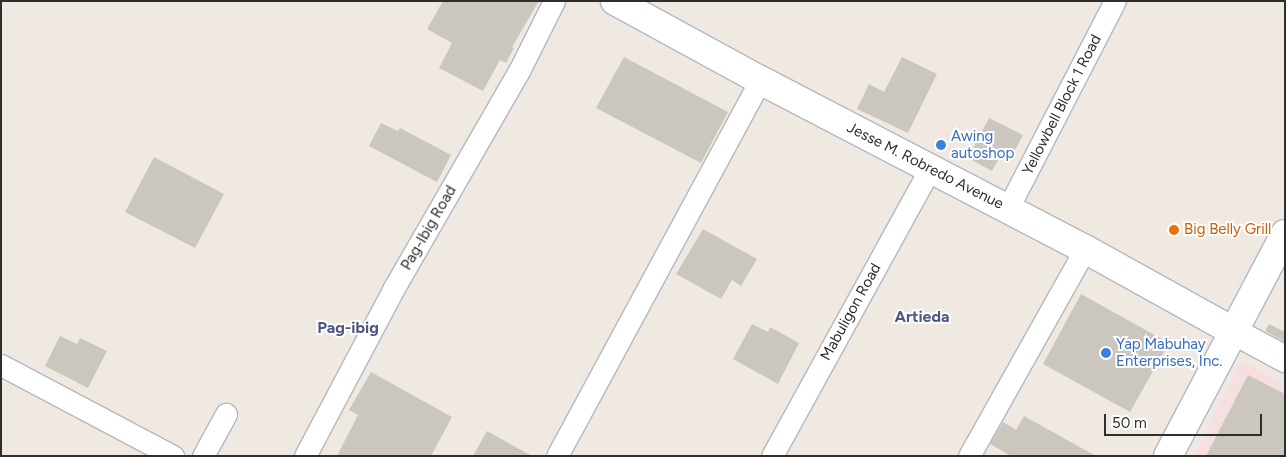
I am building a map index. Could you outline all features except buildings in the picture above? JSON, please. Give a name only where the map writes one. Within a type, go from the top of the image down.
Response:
[{"type":"main road","name":"Jesse M. Robredo Avenue","points":[[615,1],[760,80],[1085,249],[1235,332]]},
{"type":"main road","points":[[1168,456],[1285,234]]},
{"type":"street","name":"Pag-Ibig Road","points":[[305,456],[394,288],[519,71],[554,1]]},
{"type":"street","name":"Yellowbell Block 1 Road","points":[[1008,208],[1115,1]]},
{"type":"street","points":[[557,456],[760,80]]},
{"type":"street","name":"Mabuligon Road","points":[[772,456],[930,169]]},
{"type":"street","points":[[970,456],[1085,249]]},
{"type":"street","points":[[1235,332],[1285,359]]},
{"type":"street","points":[[1,364],[173,456]]},
{"type":"street","points":[[203,456],[226,414]]},
{"type":"shaded area","points":[[1241,361],[1285,383],[1285,456],[1194,456]]},
{"type":"place","name":"Awing autoshop","points":[[941,145]]},
{"type":"place","name":"Big Belly Grill","points":[[1174,230]]},
{"type":"place","name":"Yap Mabuhay Enterprises, Inc.","points":[[1106,353]]},
{"type":"district","name":"Artieda","points":[[922,317]]},
{"type":"district","name":"Pag-ibig","points":[[348,328]]}]
